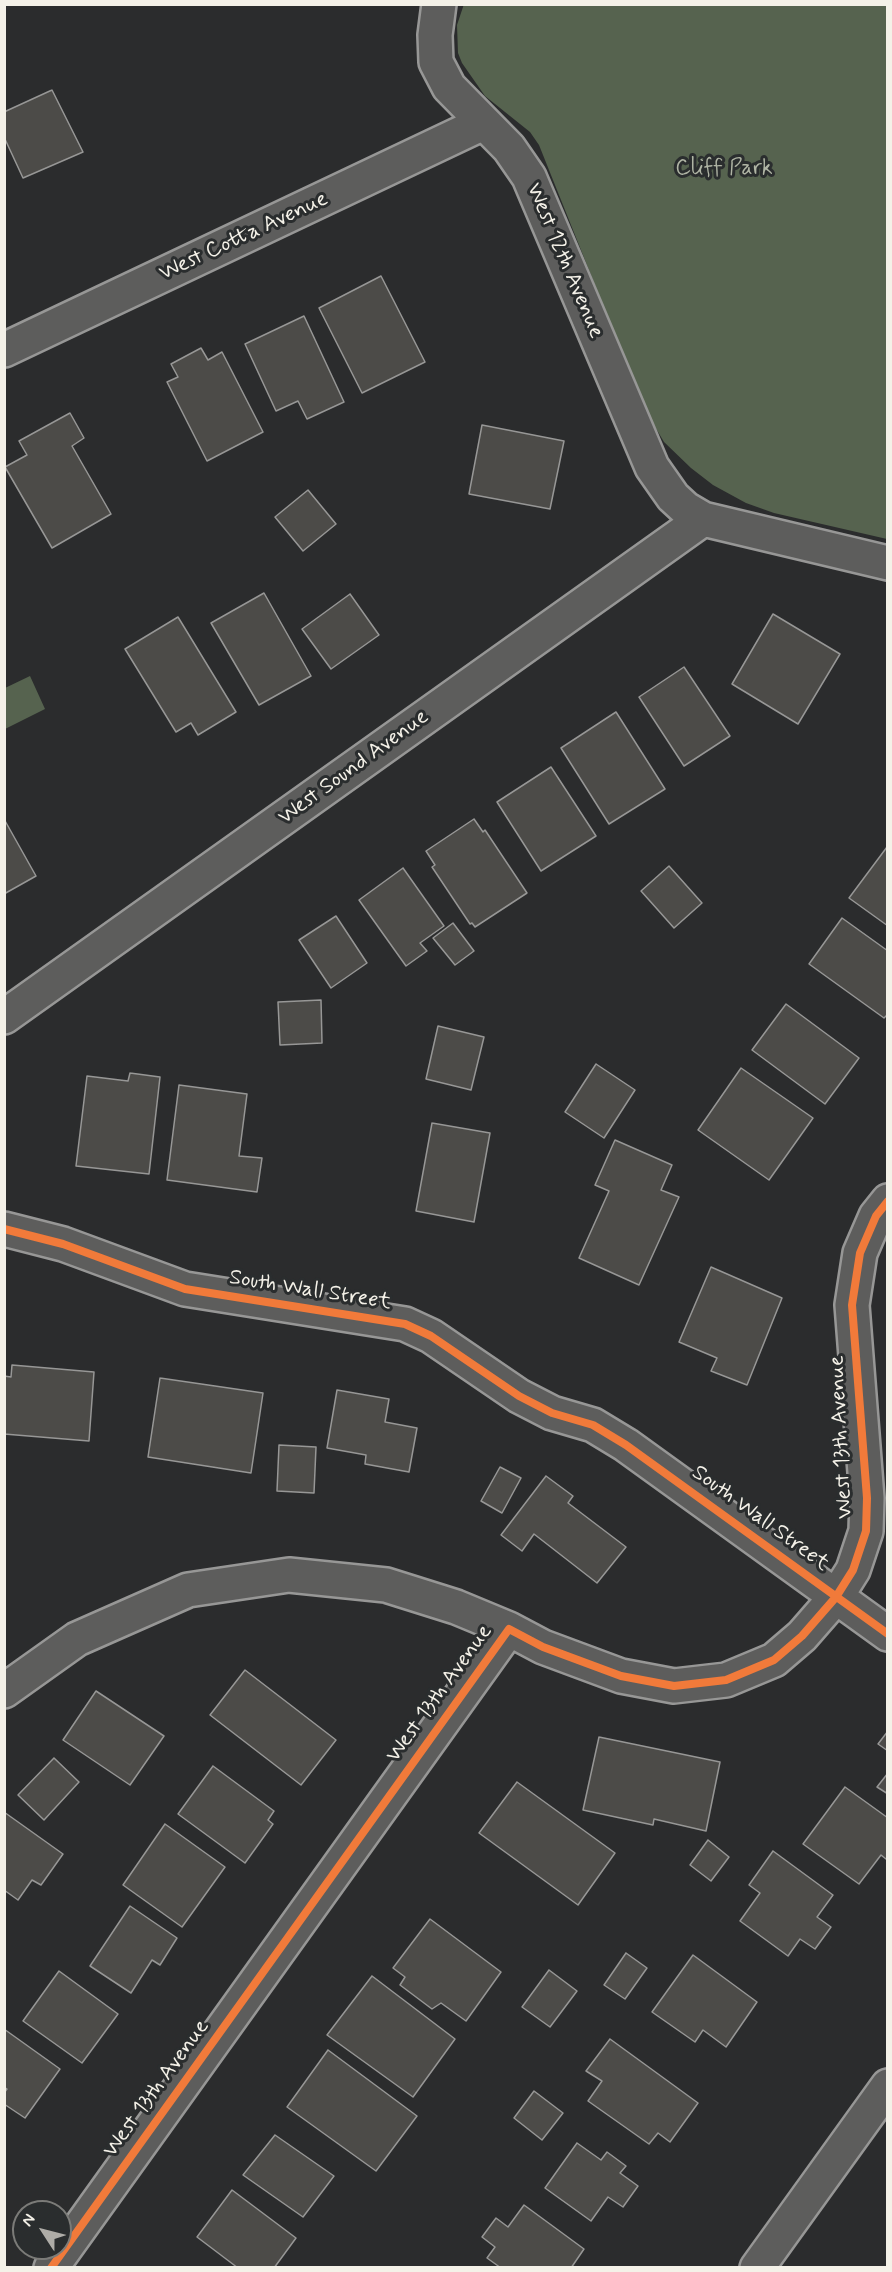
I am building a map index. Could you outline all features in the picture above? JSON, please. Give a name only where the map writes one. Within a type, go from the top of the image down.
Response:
[{"type":"street","name":"West 12th Avenue","points":[[439,4],[435,34],[436,62],[449,87],[509,148],[529,177],[652,467],[673,497],[686,509],[703,519]]},
{"type":"street","name":"West Cotta Avenue","points":[[4,350],[483,123]]},
{"type":"street","points":[[703,519],[888,564]]},
{"type":"street","name":"West Sound Avenue","points":[[4,1017],[703,519]]},
{"type":"street","name":"West 13th Avenue","points":[[51,2268],[509,1629],[543,1647],[621,1676],[674,1686],[726,1680],[774,1660],[802,1636],[836,1597],[853,1570],[866,1532],[867,1498],[852,1305],[860,1253],[876,1216],[888,1201]]},
{"type":"street","name":"South Wall Street","points":[[4,1229],[63,1244],[184,1289],[405,1324],[431,1336],[519,1396],[552,1413],[593,1425],[626,1446],[888,1634]]},
{"type":"street","points":[[4,1691],[77,1639],[188,1590],[289,1575],[386,1585],[456,1607],[509,1629]]},
{"type":"street","points":[[757,2268],[888,2086]]},
{"type":"green space","name":"Cliff Park","points":[[464,4],[887,5],[887,539],[774,513],[746,503],[713,485],[664,442],[645,410],[539,145],[530,132],[485,96],[462,63],[458,53],[457,25]]},
{"type":"green space","points":[[30,676],[45,709],[5,729],[5,688]]},
{"type":"building","points":[[52,90],[83,152],[23,178],[4,137],[4,112]]},
{"type":"building","points":[[381,276],[425,362],[362,393],[319,308]]},
{"type":"building","points":[[304,316],[344,402],[307,419],[298,401],[276,411],[245,344]]},
{"type":"building","points":[[201,348],[208,360],[222,352],[263,432],[207,461],[167,382],[178,377],[171,364]]},
{"type":"building","points":[[70,413],[84,438],[72,446],[111,514],[52,548],[5,467],[27,455],[19,441]]},
{"type":"building","points":[[482,425],[564,441],[550,509],[469,494]]},
{"type":"building","points":[[308,490],[336,524],[303,551],[275,517]]},
{"type":"building","points":[[264,593],[311,676],[259,705],[211,623]]},
{"type":"building","points":[[350,594],[379,635],[331,669],[302,629]]},
{"type":"building","points":[[773,614],[840,654],[798,724],[732,684]]},
{"type":"building","points":[[178,617],[236,712],[198,735],[191,723],[176,732],[125,649]]},
{"type":"building","points":[[684,667],[730,736],[684,766],[639,697]]},
{"type":"building","points":[[616,712],[665,789],[609,824],[561,748]]},
{"type":"building","points":[[551,767],[596,836],[541,871],[497,802]]},
{"type":"building","points":[[4,819],[36,876],[4,894]]},
{"type":"building","points":[[474,819],[483,832],[485,830],[527,893],[475,927],[472,923],[470,924],[432,867],[435,865],[426,851]]},
{"type":"building","points":[[888,847],[888,926],[849,898]]},
{"type":"building","points":[[669,866],[702,903],[674,928],[641,891]]},
{"type":"building","points":[[403,868],[444,926],[420,943],[427,951],[406,966],[359,900]]},
{"type":"building","points":[[336,916],[367,963],[331,988],[299,940]]},
{"type":"building","points":[[842,918],[888,951],[888,1014],[884,1018],[809,964]]},
{"type":"building","points":[[453,923],[474,951],[455,965],[433,938]]},
{"type":"building","points":[[321,1000],[322,1043],[280,1045],[278,1002]]},
{"type":"building","points":[[786,1004],[859,1058],[825,1104],[752,1050]]},
{"type":"building","points":[[438,1026],[484,1037],[471,1090],[426,1079]]},
{"type":"building","points":[[596,1064],[635,1090],[604,1138],[565,1112]]},
{"type":"building","points":[[741,1068],[813,1118],[769,1180],[698,1130]]},
{"type":"building","points":[[130,1073],[160,1077],[149,1174],[76,1166],[87,1076],[128,1081]]},
{"type":"building","points":[[179,1085],[247,1094],[239,1156],[262,1158],[257,1192],[167,1180]]},
{"type":"building","points":[[432,1123],[490,1133],[474,1222],[416,1211]]},
{"type":"building","points":[[615,1140],[672,1165],[661,1190],[679,1197],[639,1285],[579,1258],[609,1191],[595,1185]]},
{"type":"building","points":[[711,1267],[782,1298],[747,1385],[711,1371],[717,1358],[679,1342]]},
{"type":"building","points":[[12,1365],[94,1372],[89,1441],[4,1434],[4,1376],[11,1377]]},
{"type":"building","points":[[160,1378],[263,1393],[251,1473],[148,1457]]},
{"type":"building","points":[[337,1390],[389,1399],[385,1422],[417,1428],[409,1472],[365,1464],[366,1455],[327,1448]]},
{"type":"building","points":[[279,1445],[316,1447],[314,1493],[277,1491]]},
{"type":"building","points":[[500,1467],[521,1478],[502,1513],[481,1501]]},
{"type":"building","points":[[546,1476],[573,1496],[568,1503],[626,1547],[597,1583],[534,1534],[522,1551],[501,1535]]},
{"type":"building","points":[[245,1670],[336,1740],[301,1785],[210,1715]]},
{"type":"building","points":[[96,1691],[164,1736],[130,1785],[63,1740]]},
{"type":"building","points":[[888,1731],[888,1751],[878,1744]]},
{"type":"building","points":[[599,1737],[720,1762],[706,1831],[654,1819],[653,1825],[583,1810]]},
{"type":"building","points":[[54,1758],[79,1782],[44,1820],[18,1795]]},
{"type":"building","points":[[213,1766],[274,1811],[268,1820],[273,1824],[245,1863],[178,1814]]},
{"type":"building","points":[[888,1773],[888,1794],[877,1787]]},
{"type":"building","points":[[517,1782],[615,1853],[578,1905],[479,1833]]},
{"type":"building","points":[[845,1787],[888,1818],[888,1857],[886,1859],[881,1855],[859,1884],[803,1844]]},
{"type":"building","points":[[4,1812],[63,1854],[41,1885],[32,1880],[18,1900],[4,1890]]},
{"type":"building","points":[[165,1824],[225,1867],[182,1927],[123,1885]]},
{"type":"building","points":[[708,1840],[729,1857],[711,1881],[690,1865]]},
{"type":"building","points":[[773,1851],[833,1895],[817,1917],[831,1927],[815,1949],[800,1939],[788,1956],[740,1921],[760,1893],[749,1885]]},
{"type":"building","points":[[130,1906],[177,1938],[160,1965],[152,1960],[131,1993],[90,1966]]},
{"type":"building","points":[[430,1919],[501,1972],[466,2021],[441,2003],[432,2009],[400,1985],[405,1977],[393,1968]]},
{"type":"building","points":[[626,1953],[647,1968],[625,1999],[604,1985]]},
{"type":"building","points":[[693,1955],[757,2002],[726,2047],[703,2030],[695,2042],[652,2012]]},
{"type":"building","points":[[549,1970],[577,1991],[550,2027],[522,2007]]},
{"type":"building","points":[[59,1971],[118,2014],[82,2063],[23,2021]]},
{"type":"building","points":[[372,1976],[455,2039],[413,2097],[327,2035]]},
{"type":"building","points":[[4,2029],[60,2069],[25,2118],[4,2104],[4,2093],[7,2089],[4,2087]]},
{"type":"building","points":[[610,2039],[698,2103],[670,2142],[658,2133],[649,2144],[588,2101],[602,2081],[586,2071]]},
{"type":"building","points":[[328,2050],[417,2116],[376,2171],[287,2107]]},
{"type":"building","points":[[534,2091],[563,2113],[542,2140],[514,2118]]},
{"type":"building","points":[[275,2135],[334,2176],[303,2217],[243,2175]]},
{"type":"building","points":[[577,2143],[601,2160],[607,2152],[626,2166],[620,2173],[638,2186],[623,2207],[608,2197],[591,2221],[545,2188]]},
{"type":"building","points":[[232,2190],[296,2238],[274,2268],[238,2268],[197,2237]]},
{"type":"building","points":[[524,2205],[584,2249],[571,2268],[501,2268],[487,2258],[495,2247],[482,2237],[496,2218],[508,2227]]},
{"type":"cycle path","points":[[51,2268],[509,1629],[543,1647],[621,1676],[674,1686],[726,1680],[774,1660],[802,1636],[836,1597],[853,1570],[866,1531],[867,1498],[852,1305],[860,1253],[876,1216],[888,1201]]},
{"type":"cycle path","points":[[4,1229],[63,1244],[185,1289],[405,1324],[431,1336],[519,1396],[552,1413],[593,1425],[626,1445],[888,1634]]}]
